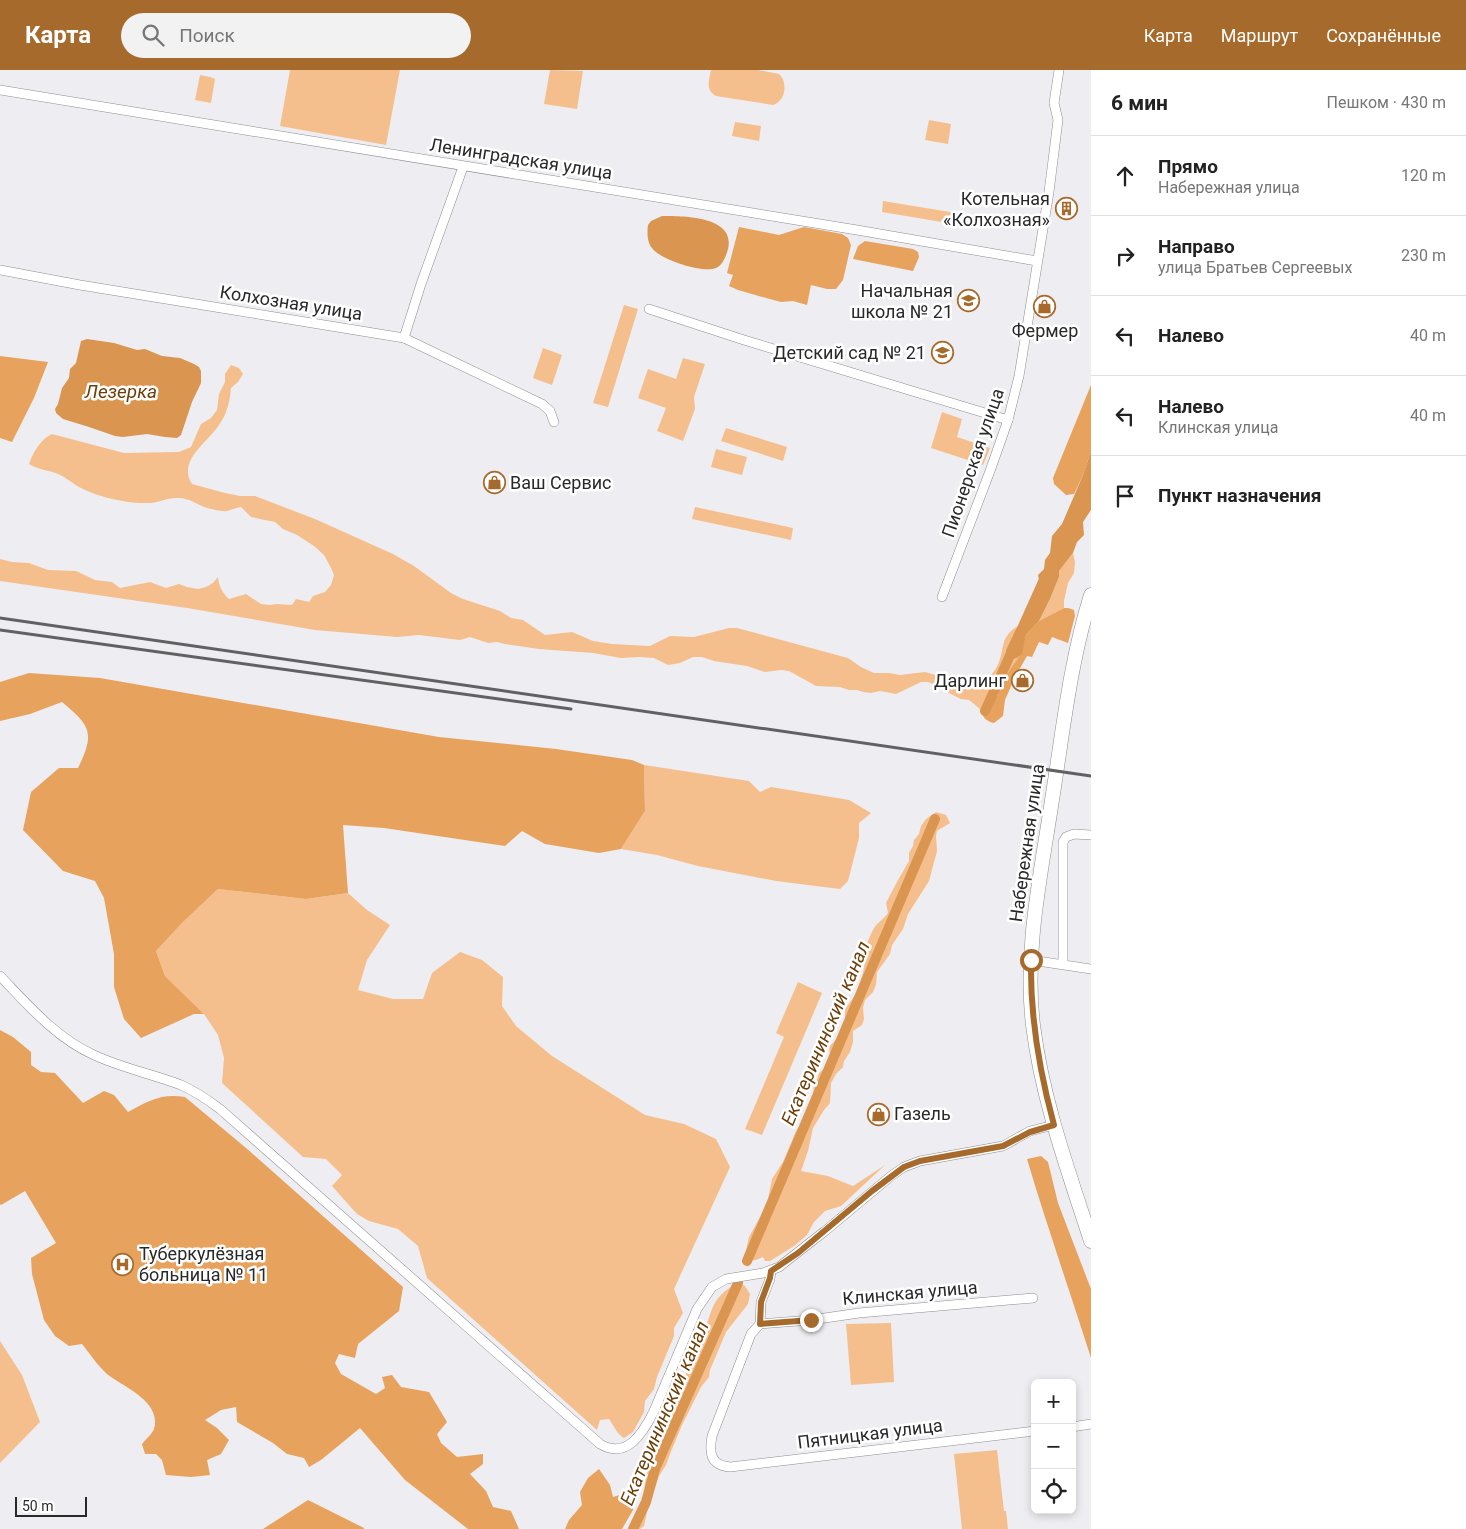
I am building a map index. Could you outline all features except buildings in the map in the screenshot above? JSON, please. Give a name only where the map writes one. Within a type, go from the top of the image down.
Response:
[{"type":"main road","name":"Набережная улица","points":[[1091,595],[1079,639],[1068,696],[1033,930],[1031,960],[1031,995],[1036,1048],[1054,1125],[1091,1241]]},
{"type":"street","name":"Пионерская улица","points":[[942,597],[1008,420],[1020,370],[1049,192],[1058,120],[1054,103],[1059,70]]},
{"type":"street","name":"Ленинградская улица","points":[[0,90],[1037,261]]},
{"type":"street","points":[[404,338],[421,284],[463,167]]},
{"type":"street","name":"Колхозная улица","points":[[0,270],[80,285],[404,338],[542,404],[550,411],[554,422]]},
{"type":"street","points":[[649,309],[744,340],[1008,420]]},
{"type":"street","points":[[1063,964],[1064,842],[1066,837],[1074,834],[1091,835]]},
{"type":"street","points":[[1031,960],[1091,969]]},
{"type":"street","points":[[0,976],[59,1034],[79,1047],[106,1060],[180,1085],[197,1093],[220,1109],[571,1419],[608,1449],[618,1449],[629,1445],[640,1436],[654,1412],[697,1310],[712,1287],[720,1281],[734,1276],[755,1275],[771,1271],[798,1253],[872,1191],[904,1167],[920,1161],[1003,1146],[1030,1132],[1054,1125]]},
{"type":"street","points":[[760,1324],[761,1302],[771,1271]]},
{"type":"street","name":"Клинская улица","points":[[760,1324],[811,1320],[859,1313],[1033,1298]]},
{"type":"street","name":"Пятницкая улица","points":[[760,1324],[751,1334],[712,1436],[710,1448],[712,1458],[720,1465],[730,1467],[1031,1431]]},
{"type":"street","points":[[1076,1426],[1091,1424]]},
{"type":"shaded area","points":[[290,70],[400,70],[386,145],[280,126]]},
{"type":"shaded area","points":[[550,70],[583,71],[577,109],[544,104]]},
{"type":"shaded area","points":[[711,70],[758,70],[779,74],[784,82],[783,96],[781,100],[773,105],[716,96],[709,88]]},
{"type":"shaded area","points":[[200,75],[215,79],[211,103],[195,100]]},
{"type":"shaded area","points":[[929,120],[951,124],[948,144],[925,140]]},
{"type":"shaded area","points":[[735,122],[761,126],[759,141],[732,136]]},
{"type":"shaded area","points":[[883,201],[956,213],[954,224],[882,212]]},
{"type":"shaded area","points":[[739,227],[779,235],[804,227],[842,234],[848,238],[851,245],[843,280],[836,289],[811,285],[807,305],[793,301],[781,302],[729,286],[733,275],[727,273]]},
{"type":"shaded area","points":[[865,241],[913,249],[918,252],[919,257],[913,271],[853,259],[858,246]]},
{"type":"shaded area","points":[[624,305],[638,309],[608,407],[593,403]]},
{"type":"shaded area","points":[[543,348],[562,355],[552,385],[533,378]]},
{"type":"shaded area","points":[[0,356],[48,362],[34,398],[12,442],[0,438]]},
{"type":"shaded area","points":[[683,358],[705,364],[694,397],[695,409],[683,441],[657,431],[666,408],[638,398],[648,369],[676,379]]},
{"type":"shaded area","points":[[231,365],[239,368],[243,374],[231,388],[228,407],[222,421],[191,460],[188,476],[192,484],[240,496],[255,496],[315,519],[393,554],[414,566],[451,593],[500,611],[511,618],[523,620],[545,635],[572,632],[593,641],[650,646],[670,636],[694,637],[729,628],[737,628],[848,658],[874,673],[900,675],[925,672],[939,676],[947,684],[957,688],[990,676],[999,663],[1003,645],[1008,634],[1022,624],[1016,629],[1006,650],[1017,658],[1022,654],[1002,679],[998,695],[980,709],[969,700],[961,699],[928,682],[921,682],[896,694],[880,691],[871,693],[840,687],[816,686],[789,671],[765,672],[747,666],[714,661],[702,657],[693,657],[680,663],[668,665],[654,658],[621,658],[593,653],[539,649],[497,642],[488,643],[470,637],[460,640],[419,635],[397,637],[315,630],[187,608],[0,581],[0,559],[29,563],[48,570],[76,571],[95,580],[112,582],[120,588],[150,582],[166,588],[179,584],[198,589],[213,583],[218,577],[221,589],[229,599],[246,594],[261,604],[270,605],[292,605],[296,599],[309,602],[313,596],[325,592],[331,585],[334,575],[324,555],[314,546],[283,529],[275,522],[251,517],[241,507],[222,511],[207,508],[183,498],[171,498],[148,503],[114,499],[88,491],[58,474],[29,464],[38,446],[52,434],[124,453],[179,452],[191,447],[201,424],[211,418],[217,410],[219,394],[225,382],[225,374]]},
{"type":"shaded area","points":[[1091,385],[1091,451],[1074,494],[1066,495],[1054,484],[1053,478]]},
{"type":"shaded area","points":[[942,412],[962,419],[957,437],[990,448],[983,465],[931,448]]},
{"type":"shaded area","points":[[726,428],[787,447],[783,461],[721,441]]},
{"type":"shaded area","points":[[716,449],[747,457],[742,475],[711,467]]},
{"type":"shaded area","points":[[695,507],[793,528],[791,540],[692,519]]},
{"type":"shaded area","points":[[1073,553],[1075,562],[1074,573],[1068,583],[1064,608],[1039,621],[1059,577],[1059,571]]},
{"type":"shaded area","points":[[1064,608],[1074,610],[1075,616],[1068,643],[1052,637],[1048,645],[1039,642],[1032,657],[1027,656],[1015,677],[1005,700],[1003,716],[994,723],[986,720],[980,709],[998,695],[1002,679],[1021,654],[1026,635],[1039,621]]},
{"type":"shaded area","points":[[29,673],[100,678],[439,737],[556,749],[632,760],[644,765],[645,811],[621,849],[599,853],[545,844],[522,831],[505,846],[384,828],[343,825],[348,893],[306,899],[218,889],[156,951],[165,976],[204,1014],[194,1014],[141,1038],[124,1019],[114,987],[114,954],[104,898],[95,881],[63,871],[23,830],[31,792],[59,768],[78,768],[87,746],[88,738],[84,724],[62,702],[30,714],[0,721],[0,682]]},
{"type":"shaded area","points":[[644,765],[749,781],[760,792],[771,787],[849,800],[871,813],[859,823],[859,838],[848,881],[840,889],[776,881],[621,849],[645,811]]},
{"type":"shaded area","points":[[936,812],[946,815],[950,823],[937,831],[937,851],[929,881],[908,914],[903,929],[892,945],[890,954],[877,972],[876,985],[873,992],[865,1000],[862,1025],[853,1031],[853,1042],[850,1052],[844,1061],[843,1067],[831,1083],[830,1103],[813,1128],[801,1171],[828,1176],[853,1186],[885,1165],[841,1206],[825,1211],[814,1222],[807,1235],[794,1246],[770,1261],[765,1261],[763,1257],[747,1261],[744,1259],[749,1237],[768,1199],[772,1179],[783,1162],[796,1131],[804,1119],[813,1097],[814,1085],[819,1073],[828,1062],[830,1055],[829,1047],[841,1034],[845,1023],[845,1009],[856,994],[863,973],[866,957],[864,951],[874,928],[888,913],[886,903],[909,861],[909,853],[921,826],[926,819]]},
{"type":"shaded area","points":[[218,889],[306,899],[348,893],[367,910],[390,925],[367,960],[358,990],[393,999],[423,999],[432,973],[460,952],[482,960],[503,977],[502,1006],[516,1026],[552,1056],[645,1115],[684,1124],[716,1139],[730,1167],[674,1289],[683,1313],[674,1328],[674,1336],[654,1389],[645,1401],[644,1412],[633,1432],[624,1438],[617,1432],[609,1419],[600,1420],[597,1430],[427,1278],[418,1246],[398,1229],[369,1221],[357,1214],[332,1186],[342,1175],[326,1159],[303,1157],[222,1083],[224,1058],[218,1035],[204,1014],[165,976],[156,951]]},
{"type":"shaded area","points":[[798,982],[822,993],[762,1135],[745,1129],[784,1037],[776,1033]]},
{"type":"shaded area","points":[[0,1030],[13,1037],[31,1052],[31,1065],[41,1072],[55,1073],[83,1103],[104,1091],[114,1095],[128,1112],[148,1101],[162,1097],[185,1097],[246,1148],[403,1287],[399,1311],[358,1344],[355,1358],[339,1354],[335,1363],[341,1374],[376,1394],[385,1388],[382,1377],[392,1375],[401,1387],[429,1392],[447,1422],[437,1434],[441,1443],[457,1457],[483,1454],[483,1464],[470,1474],[486,1491],[493,1507],[511,1511],[519,1529],[468,1529],[405,1480],[360,1428],[321,1460],[309,1467],[304,1458],[287,1454],[273,1443],[237,1422],[236,1407],[221,1410],[205,1420],[217,1428],[229,1440],[221,1454],[207,1460],[210,1475],[191,1477],[166,1475],[162,1460],[156,1454],[145,1454],[142,1444],[154,1429],[155,1419],[147,1403],[140,1396],[107,1374],[82,1344],[69,1346],[55,1336],[44,1320],[32,1274],[31,1258],[56,1243],[25,1191],[0,1204]]},
{"type":"shaded area","points":[[1041,1156],[1048,1162],[1058,1203],[1091,1289],[1091,1358],[1027,1159]]},
{"type":"shaded area","points":[[738,1283],[745,1286],[750,1294],[748,1304],[726,1332],[710,1370],[709,1377],[701,1387],[682,1425],[666,1465],[659,1476],[644,1526],[640,1529],[631,1529],[639,1514],[649,1467],[713,1308],[718,1298],[726,1290]]},
{"type":"shaded area","points":[[891,1323],[894,1382],[851,1385],[846,1324]]},
{"type":"shaded area","points":[[0,1341],[22,1375],[40,1422],[0,1463]]},
{"type":"shaded area","points":[[997,1450],[1008,1529],[962,1529],[954,1454]]},
{"type":"shaded area","points":[[599,1469],[610,1485],[613,1497],[626,1493],[637,1493],[633,1510],[622,1529],[565,1529],[569,1520],[582,1505],[580,1492],[588,1478]]},
{"type":"shaded area","points":[[308,1500],[364,1528],[364,1529],[263,1529]]},
{"type":"water","points":[[662,216],[706,220],[724,230],[728,238],[728,249],[722,263],[716,268],[701,269],[672,261],[656,252],[649,243],[648,225],[651,221]]},
{"type":"water","name":"Лезерка","points":[[87,339],[114,343],[137,350],[145,349],[162,356],[180,358],[199,367],[201,383],[192,402],[181,435],[177,438],[147,434],[115,436],[63,419],[56,413],[55,409],[62,388],[69,378],[70,369],[76,363],[81,341]]},
{"type":"water","points":[[1091,451],[1091,510],[1083,522],[1084,535],[1077,542],[1073,553],[1059,571],[1059,577],[1039,621],[1026,635],[1022,654],[1017,658],[1011,659],[1007,655],[1006,650],[1016,629],[1026,621],[1032,610],[1033,603],[1041,590],[1038,575],[1044,569],[1045,560],[1050,553],[1052,536],[1062,524]]},
{"type":"waterway","name":"Екатерининский канал","points":[[985,711],[1046,575]]},
{"type":"waterway","name":"Екатерининский канал","points":[[747,1261],[935,819]]},
{"type":"waterway","name":"Екатерининский канал","points":[[633,1529],[646,1502],[655,1469],[738,1283]]},
{"type":"railway","points":[[0,618],[1091,776]]},
{"type":"railway","points":[[0,630],[571,709]]},
{"type":"place","name":"Котельная «Колхозная»","points":[[1066,209]]},
{"type":"place","name":"Начальная школа № 21","points":[[969,301]]},
{"type":"place","name":"Фермер","points":[[1045,306]]},
{"type":"place","name":"Детский сад № 21","points":[[942,353]]},
{"type":"place","name":"Ваш Сервис","points":[[494,483]]},
{"type":"place","name":"Дарлинг","points":[[1022,681]]},
{"type":"place","name":"Газель","points":[[878,1114]]},
{"type":"place","name":"Туберкулёзная больница № 11","points":[[123,1264]]},
{"type":"route","points":[[811,1320],[760,1324],[761,1302],[771,1271],[798,1253],[872,1191],[904,1167],[920,1161],[1003,1146],[1030,1132],[1054,1125],[1036,1048],[1031,1001],[1031,960]]}]
